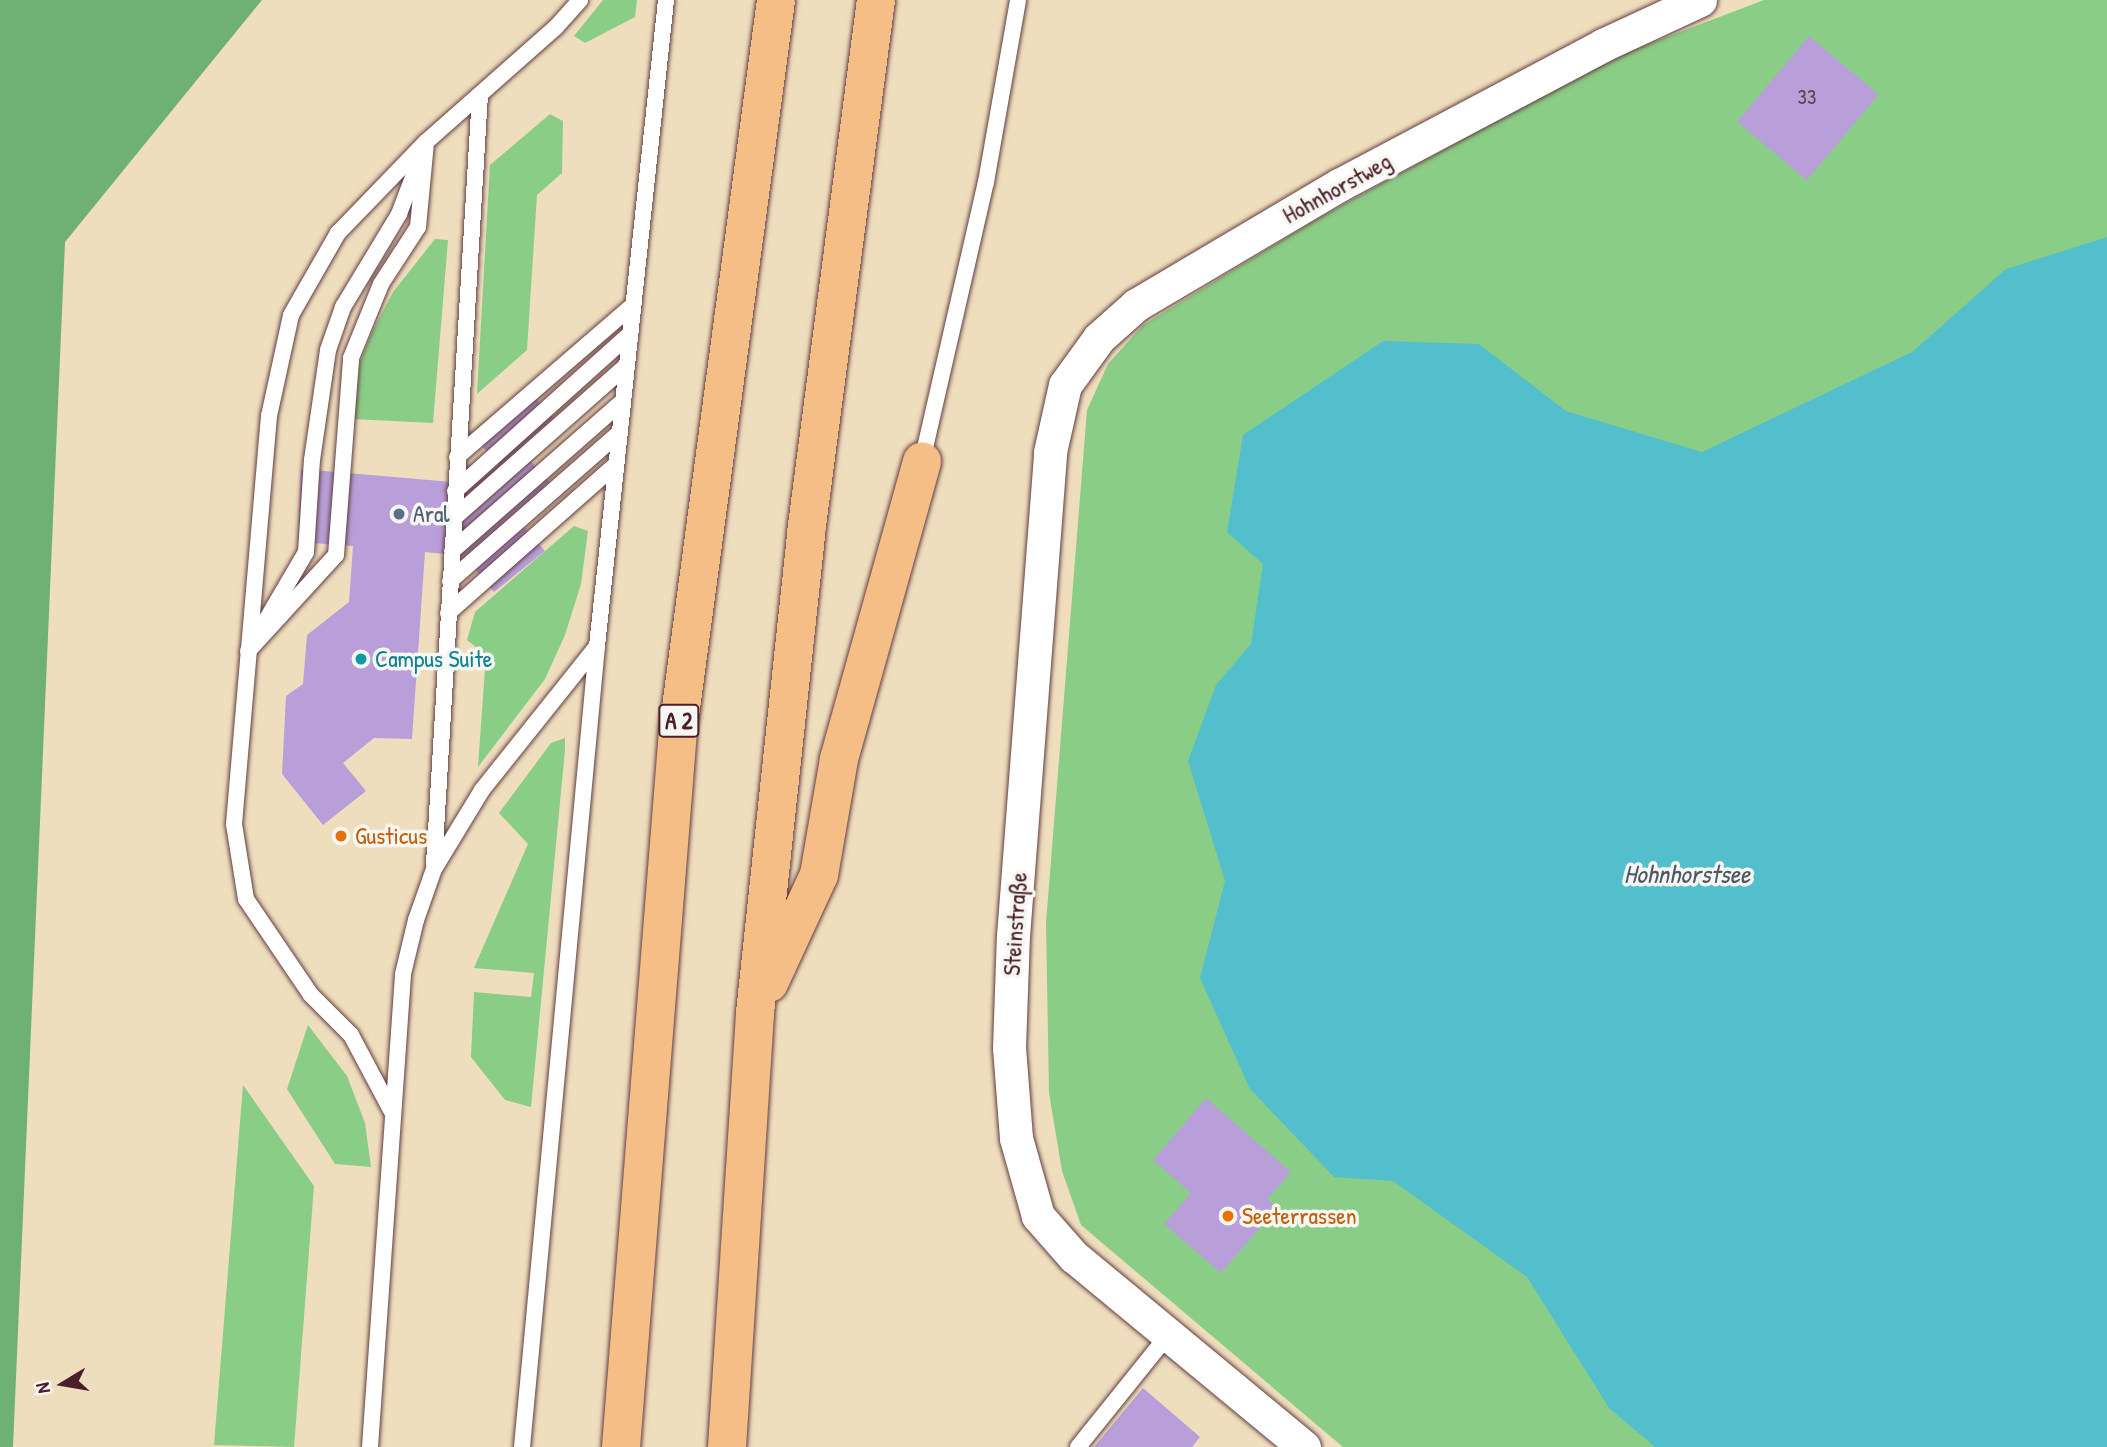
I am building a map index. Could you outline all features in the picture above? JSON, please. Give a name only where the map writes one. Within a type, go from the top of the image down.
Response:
[{"type":"highway","name":"A 2","points":[[621,1447],[678,730],[776,0]]},
{"type":"highway","points":[[727,1447],[755,1013],[806,533],[876,0]]},
{"type":"highway","points":[[755,1013],[819,875],[839,759],[922,461]]},
{"type":"street","name":"Hohnhorstweg","points":[[1050,452],[1065,385],[1099,338],[1136,305],[1339,185],[1603,45],[1700,0]]},
{"type":"street","name":"Steinstraße","points":[[1050,452],[1013,936],[1009,1048],[1016,1138],[1038,1216],[1074,1257],[1304,1447]]},
{"type":"lane","points":[[392,1112],[351,1035],[311,995],[246,899],[234,824],[269,416],[291,315],[338,233],[426,142],[580,0]]},
{"type":"lane","points":[[522,1447],[615,465],[666,0]]},
{"type":"lane","points":[[922,461],[986,182],[1018,0]]},
{"type":"lane","points":[[370,1447],[403,974],[434,869],[480,95]]},
{"type":"lane","points":[[248,651],[306,552],[318,403],[328,350],[343,307],[399,214],[426,142]]},
{"type":"lane","points":[[248,651],[336,555],[351,358],[381,284],[418,227],[426,142]]},
{"type":"lane","points":[[457,457],[633,305]]},
{"type":"lane","points":[[455,491],[630,334]]},
{"type":"lane","points":[[454,518],[627,365]]},
{"type":"lane","points":[[452,551],[623,401]]},
{"type":"lane","points":[[450,580],[619,433]]},
{"type":"lane","points":[[448,613],[615,465]]},
{"type":"lane","points":[[434,869],[482,790],[597,646]]},
{"type":"lane","points":[[1078,1447],[1168,1335]]},
{"type":"green space","points":[[0,0],[262,0],[65,242],[13,1447],[0,1447]]},
{"type":"green space","points":[[603,0],[637,0],[635,17],[585,43],[574,36]]},
{"type":"green space","name":"Hohnhorstsee","points":[[1764,0],[2107,0],[2107,1447],[1343,1447],[1081,1225],[1062,1171],[1049,1093],[1046,923],[1087,410],[1108,364],[1143,325],[1317,219],[1609,59]]},
{"type":"green space","points":[[550,114],[563,121],[562,173],[537,195],[527,350],[477,394],[490,165]]},
{"type":"green space","points":[[435,239],[448,240],[433,423],[352,419],[360,362],[372,332],[393,292]]},
{"type":"green space","points":[[574,526],[588,531],[581,584],[565,635],[545,679],[478,767],[486,655],[467,640],[475,612]]},
{"type":"green space","points":[[565,738],[531,1107],[505,1100],[471,1057],[474,992],[531,997],[534,973],[474,968],[528,844],[499,813],[551,743]]},
{"type":"green space","points":[[308,1025],[347,1076],[365,1123],[371,1167],[335,1164],[287,1089]]},
{"type":"green space","points":[[243,1085],[314,1186],[294,1447],[214,1445]]},
{"type":"water","name":"Hohnhorstsee","points":[[2107,237],[2107,1447],[1655,1447],[1609,1408],[1527,1277],[1393,1181],[1334,1177],[1250,1089],[1200,978],[1225,881],[1188,761],[1216,685],[1251,644],[1263,564],[1227,532],[1243,435],[1383,341],[1479,344],[1566,411],[1702,452],[1912,352],[2006,269]]},
{"type":"building","points":[[1809,36],[1879,94],[1807,180],[1737,122]]},
{"type":"building","name":"Campus Suite","points":[[526,387],[553,418],[519,448],[552,485],[514,515],[545,551],[494,592],[464,556],[425,552],[412,739],[374,738],[343,763],[366,791],[323,825],[282,774],[286,696],[303,684],[307,635],[349,602],[353,546],[298,542],[301,469],[475,484],[499,465],[471,434]]},
{"type":"building","points":[[1206,1098],[1291,1172],[1267,1199],[1277,1208],[1221,1273],[1164,1224],[1191,1193],[1153,1160]]},
{"type":"building","points":[[1143,1388],[1200,1437],[1192,1447],[1094,1447]]},
{"type":"place","name":"Aral","points":[[399,514]]},
{"type":"place","name":"Campus Suite","points":[[361,659]]},
{"type":"place","name":"Gusticus","points":[[341,836]]},
{"type":"place","name":"Seeterrassen","points":[[1228,1216]]}]
